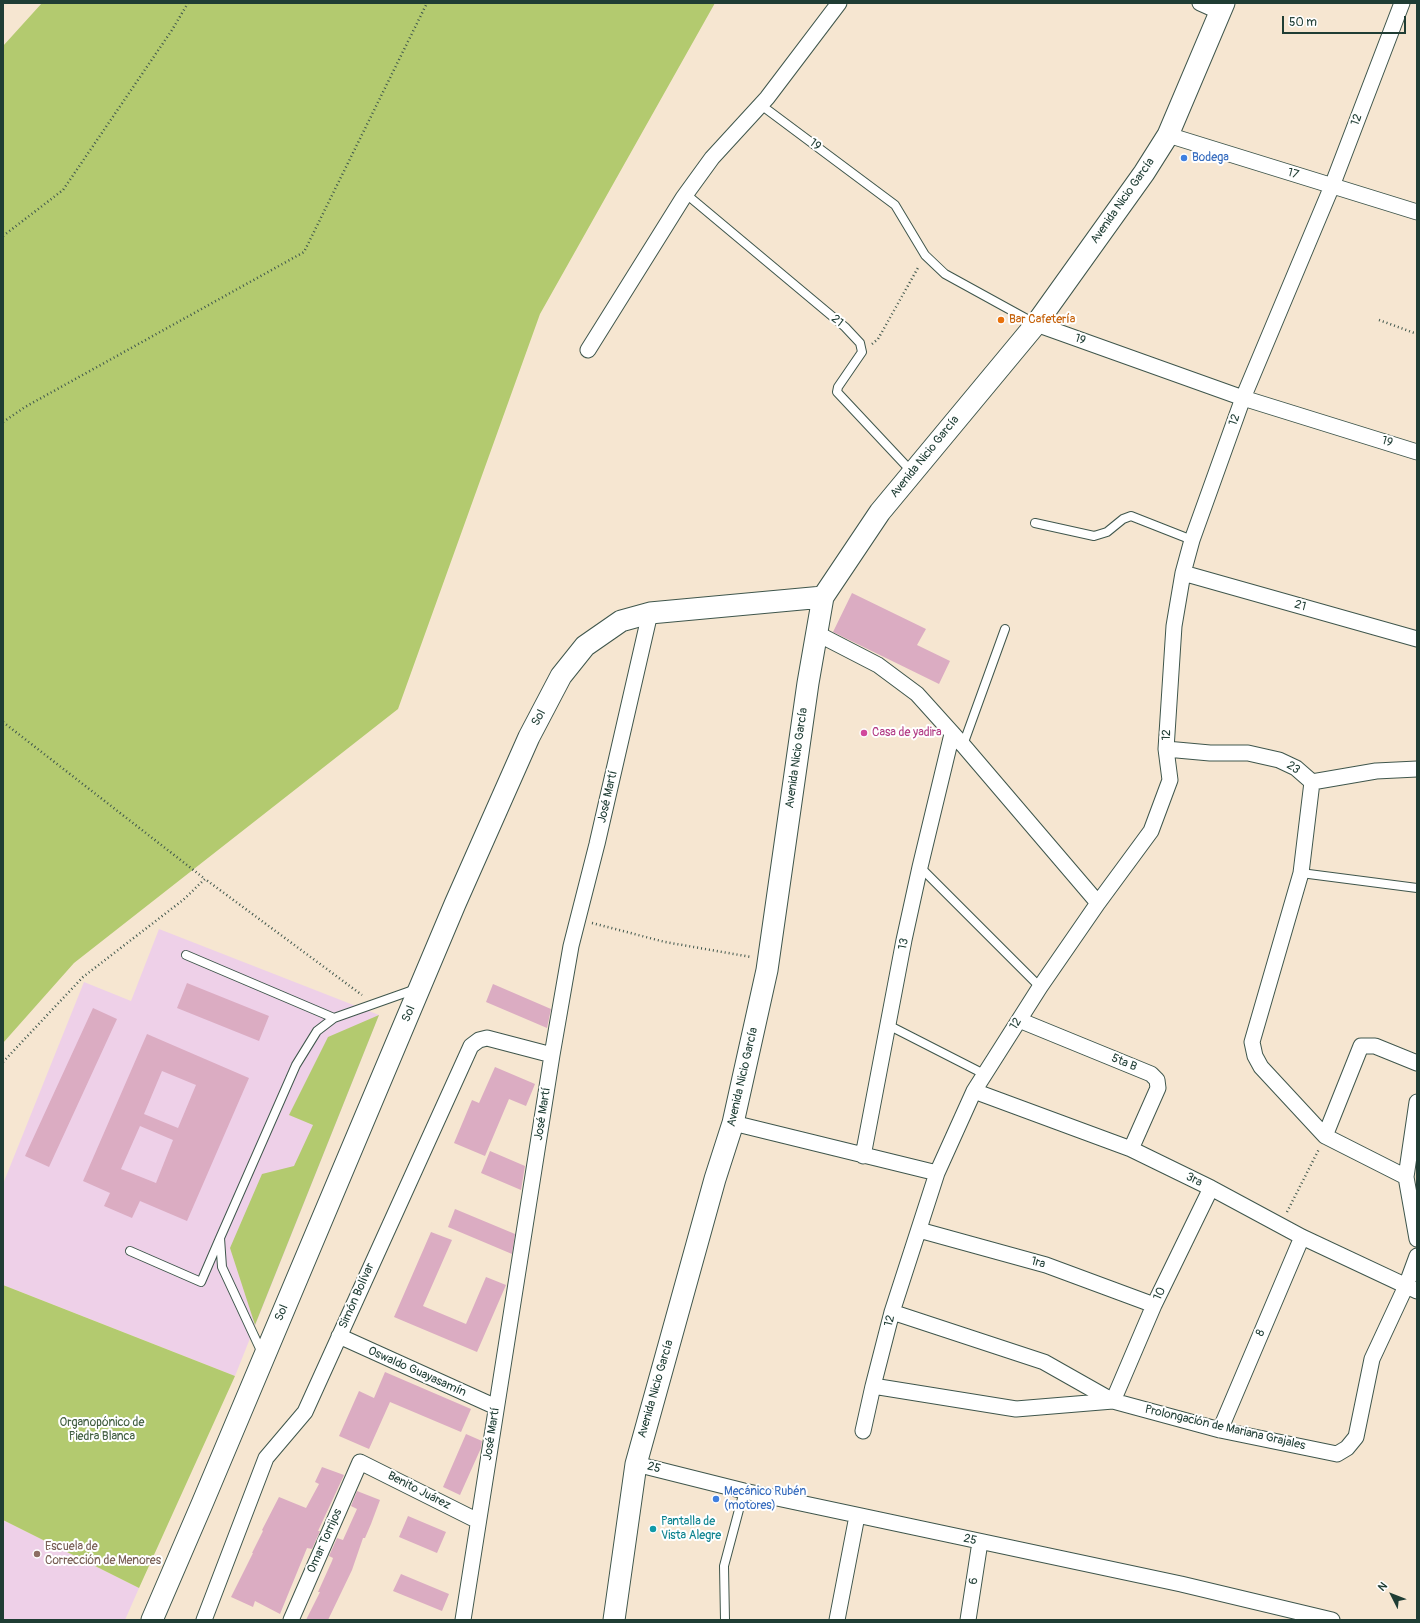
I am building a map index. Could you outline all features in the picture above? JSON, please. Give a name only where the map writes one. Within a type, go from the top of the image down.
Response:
[{"type":"street","points":[[588,350],[686,194],[712,158],[761,105],[839,3]]},
{"type":"street","points":[[1200,3],[1222,7]]},
{"type":"street","name":"12","points":[[863,1431],[892,1312],[937,1173],[974,1091],[1040,987],[1098,903],[1151,831],[1170,780],[1166,750],[1174,626],[1183,573],[1192,540],[1243,398],[1332,186],[1402,3]]},
{"type":"street","name":"Avenida Nicio García","points":[[614,1620],[636,1464],[715,1179],[733,1123],[768,960],[816,633],[823,597],[880,512],[1036,324],[1144,173],[1168,135],[1222,7]]},
{"type":"street","name":"17","points":[[1168,135],[1417,212]]},
{"type":"street","name":"19","points":[[1036,324],[1243,398],[1417,452]]},
{"type":"street","name":"21","points":[[1183,573],[1417,639]]},
{"type":"street","name":"Sol","points":[[152,1620],[455,904],[526,744],[561,676],[585,646],[621,620],[650,613],[823,597]]},
{"type":"street","name":"José Martí","points":[[463,1620],[552,1055],[571,946],[650,613]]},
{"type":"street","points":[[816,633],[885,670],[917,694],[963,745],[1098,903]]},
{"type":"street","name":"13","points":[[864,1156],[888,1025],[920,867],[952,734]]},
{"type":"street","name":"23","points":[[1166,750],[1210,753],[1248,753],[1279,760],[1296,768],[1312,782],[1376,771],[1417,769]]},
{"type":"street","points":[[1312,782],[1301,873],[1252,1042],[1255,1056],[1261,1067],[1325,1136],[1406,1177]]},
{"type":"street","name":"5ta B","points":[[1019,1020],[1151,1074],[1157,1080],[1158,1088],[1131,1149]]},
{"type":"street","name":"Simón Bolívar","points":[[208,1619],[266,1458],[305,1412],[470,1046],[479,1040],[487,1038],[552,1055]]},
{"type":"street","points":[[1325,1136],[1361,1046],[1375,1046],[1417,1063]]},
{"type":"street","name":"3ra","points":[[974,1091],[1131,1149],[1210,1188],[1302,1237],[1412,1288]]},
{"type":"street","points":[[1417,1102],[1415,1131],[1406,1177],[1417,1239]]},
{"type":"street","points":[[733,1123],[937,1173]]},
{"type":"street","name":"10","points":[[1113,1401],[1154,1305],[1210,1188]]},
{"type":"street","name":"1ra","points":[[919,1230],[1046,1265],[1154,1305]]},
{"type":"street","name":"8","points":[[1220,1430],[1302,1237]]},
{"type":"street","points":[[1412,1288],[1417,1256]]},
{"type":"street","name":"Prolongación de Mariana Grajales","points":[[1113,1401],[1220,1430],[1337,1454],[1348,1448],[1356,1437],[1372,1359],[1412,1288]]},
{"type":"street","points":[[892,1312],[1044,1362],[1113,1401]]},
{"type":"street","name":"Oswaldo Guayasamín","points":[[339,1336],[496,1407]]},
{"type":"street","points":[[873,1386],[1016,1409],[1113,1401]]},
{"type":"street","name":"Benito Juárez","points":[[360,1462],[478,1521]]},
{"type":"street","name":"Omar Torrijos","points":[[291,1620],[360,1462]]},
{"type":"street","name":"25","points":[[636,1464],[744,1491],[857,1516],[1181,1584],[1303,1617]]},
{"type":"street","points":[[837,1620],[857,1516]]},
{"type":"street","name":"6","points":[[968,1620],[980,1542]]},
{"type":"street","points":[[1303,1617],[1332,1620]]},
{"type":"lane","name":"19","points":[[761,105],[895,205],[925,255],[946,274],[1036,324]]},
{"type":"lane","name":"21","points":[[686,194],[845,327],[860,343],[862,352]]},
{"type":"lane","points":[[862,352],[838,387],[837,392],[913,473]]},
{"type":"lane","points":[[1035,523],[1094,536],[1107,532],[1122,519],[1131,516],[1192,540]]},
{"type":"lane","points":[[963,745],[1005,629]]},
{"type":"lane","points":[[920,867],[1040,987]]},
{"type":"lane","points":[[1301,873],[1417,888]]},
{"type":"lane","points":[[186,955],[334,1018]]},
{"type":"lane","points":[[130,1251],[201,1282],[296,1065],[317,1031],[334,1018],[420,988]]},
{"type":"lane","points":[[888,1025],[984,1074]]},
{"type":"lane","points":[[220,1238],[222,1267],[264,1357]]},
{"type":"lane","points":[[725,1620],[724,1566],[744,1491]]},
{"type":"path","points":[[3,236],[63,190],[172,30],[188,3]]},
{"type":"path","points":[[3,422],[25,407],[304,252],[427,3]]},
{"type":"path","points":[[862,352],[878,339],[925,255]]},
{"type":"path","points":[[1380,320],[1417,334]]},
{"type":"path","points":[[3,722],[205,879]]},
{"type":"path","points":[[578,919],[665,942],[768,960]]},
{"type":"path","points":[[1281,1225],[1325,1136]]},
{"type":"shaded area","points":[[159,929],[379,1015],[235,1376],[3,1285],[3,1184],[84,982],[131,1001]]},
{"type":"shaded area","name":"Escuela de Corrección de Menores","points":[[3,1520],[139,1588],[125,1620],[3,1620]]},
{"type":"green space","points":[[42,3],[715,3],[540,314],[398,709],[74,963],[3,1043],[3,46]]},
{"type":"green space","points":[[379,1015],[255,1325],[230,1248],[262,1174],[294,1166],[313,1125],[289,1115],[328,1037]]},
{"type":"green space","name":"Organopónico de Piedra Blanca","points":[[3,1285],[235,1376],[139,1588],[3,1520]]},
{"type":"building","points":[[852,593],[926,629],[917,645],[950,661],[939,684],[833,632]]},
{"type":"building","points":[[187,983],[269,1016],[259,1041],[177,1008]]},
{"type":"building","points":[[493,984],[551,1009],[547,1028],[486,1002]]},
{"type":"building","points":[[93,1008],[117,1019],[49,1167],[25,1156]]},
{"type":"building","points":[[147,1034],[249,1078],[187,1221],[140,1201],[132,1218],[104,1206],[110,1193],[83,1181]],"holes":[[[162,1071],[196,1085],[178,1128],[144,1114]],[[140,1126],[173,1140],[156,1183],[121,1169]]]},
{"type":"building","points":[[495,1067],[535,1084],[526,1106],[509,1099],[485,1156],[454,1143],[472,1100],[479,1103]]},
{"type":"building","points":[[490,1151],[525,1166],[521,1190],[481,1173]]},
{"type":"building","points":[[455,1209],[515,1234],[512,1254],[448,1227]]},
{"type":"building","points":[[431,1232],[452,1240],[423,1306],[466,1324],[486,1277],[506,1285],[477,1352],[394,1317]]},
{"type":"building","points":[[385,1372],[471,1409],[461,1432],[390,1402],[369,1449],[339,1436],[359,1391],[374,1398]]},
{"type":"building","points":[[466,1434],[482,1441],[481,1448],[460,1495],[443,1487]]},
{"type":"building","points":[[322,1467],[344,1475],[318,1531],[320,1531],[312,1549],[307,1548],[280,1614],[255,1601],[253,1607],[231,1597],[279,1497],[306,1508],[319,1484],[315,1482]]},
{"type":"building","points":[[357,1491],[380,1500],[371,1524],[365,1538],[363,1538],[352,1570],[328,1620],[306,1620],[320,1592],[318,1592],[332,1561],[333,1558],[329,1556],[337,1538],[343,1540],[357,1509],[351,1506]]},
{"type":"building","points":[[408,1516],[446,1532],[437,1553],[399,1537]]},
{"type":"building","points":[[401,1574],[449,1594],[442,1611],[393,1591]]},
{"type":"place","name":"Bodega","points":[[1184,158]]},
{"type":"place","name":"Bar Cafetería","points":[[1001,320]]},
{"type":"place","name":"Casa de yadira","points":[[864,733]]},
{"type":"place","name":"Mecánico Rubén (motores)","points":[[716,1499]]},
{"type":"place","name":"Pantalla de Vista Alegre","points":[[653,1529]]},
{"type":"place","name":"Escuela de Corrección de Menores","points":[[37,1554]]}]
